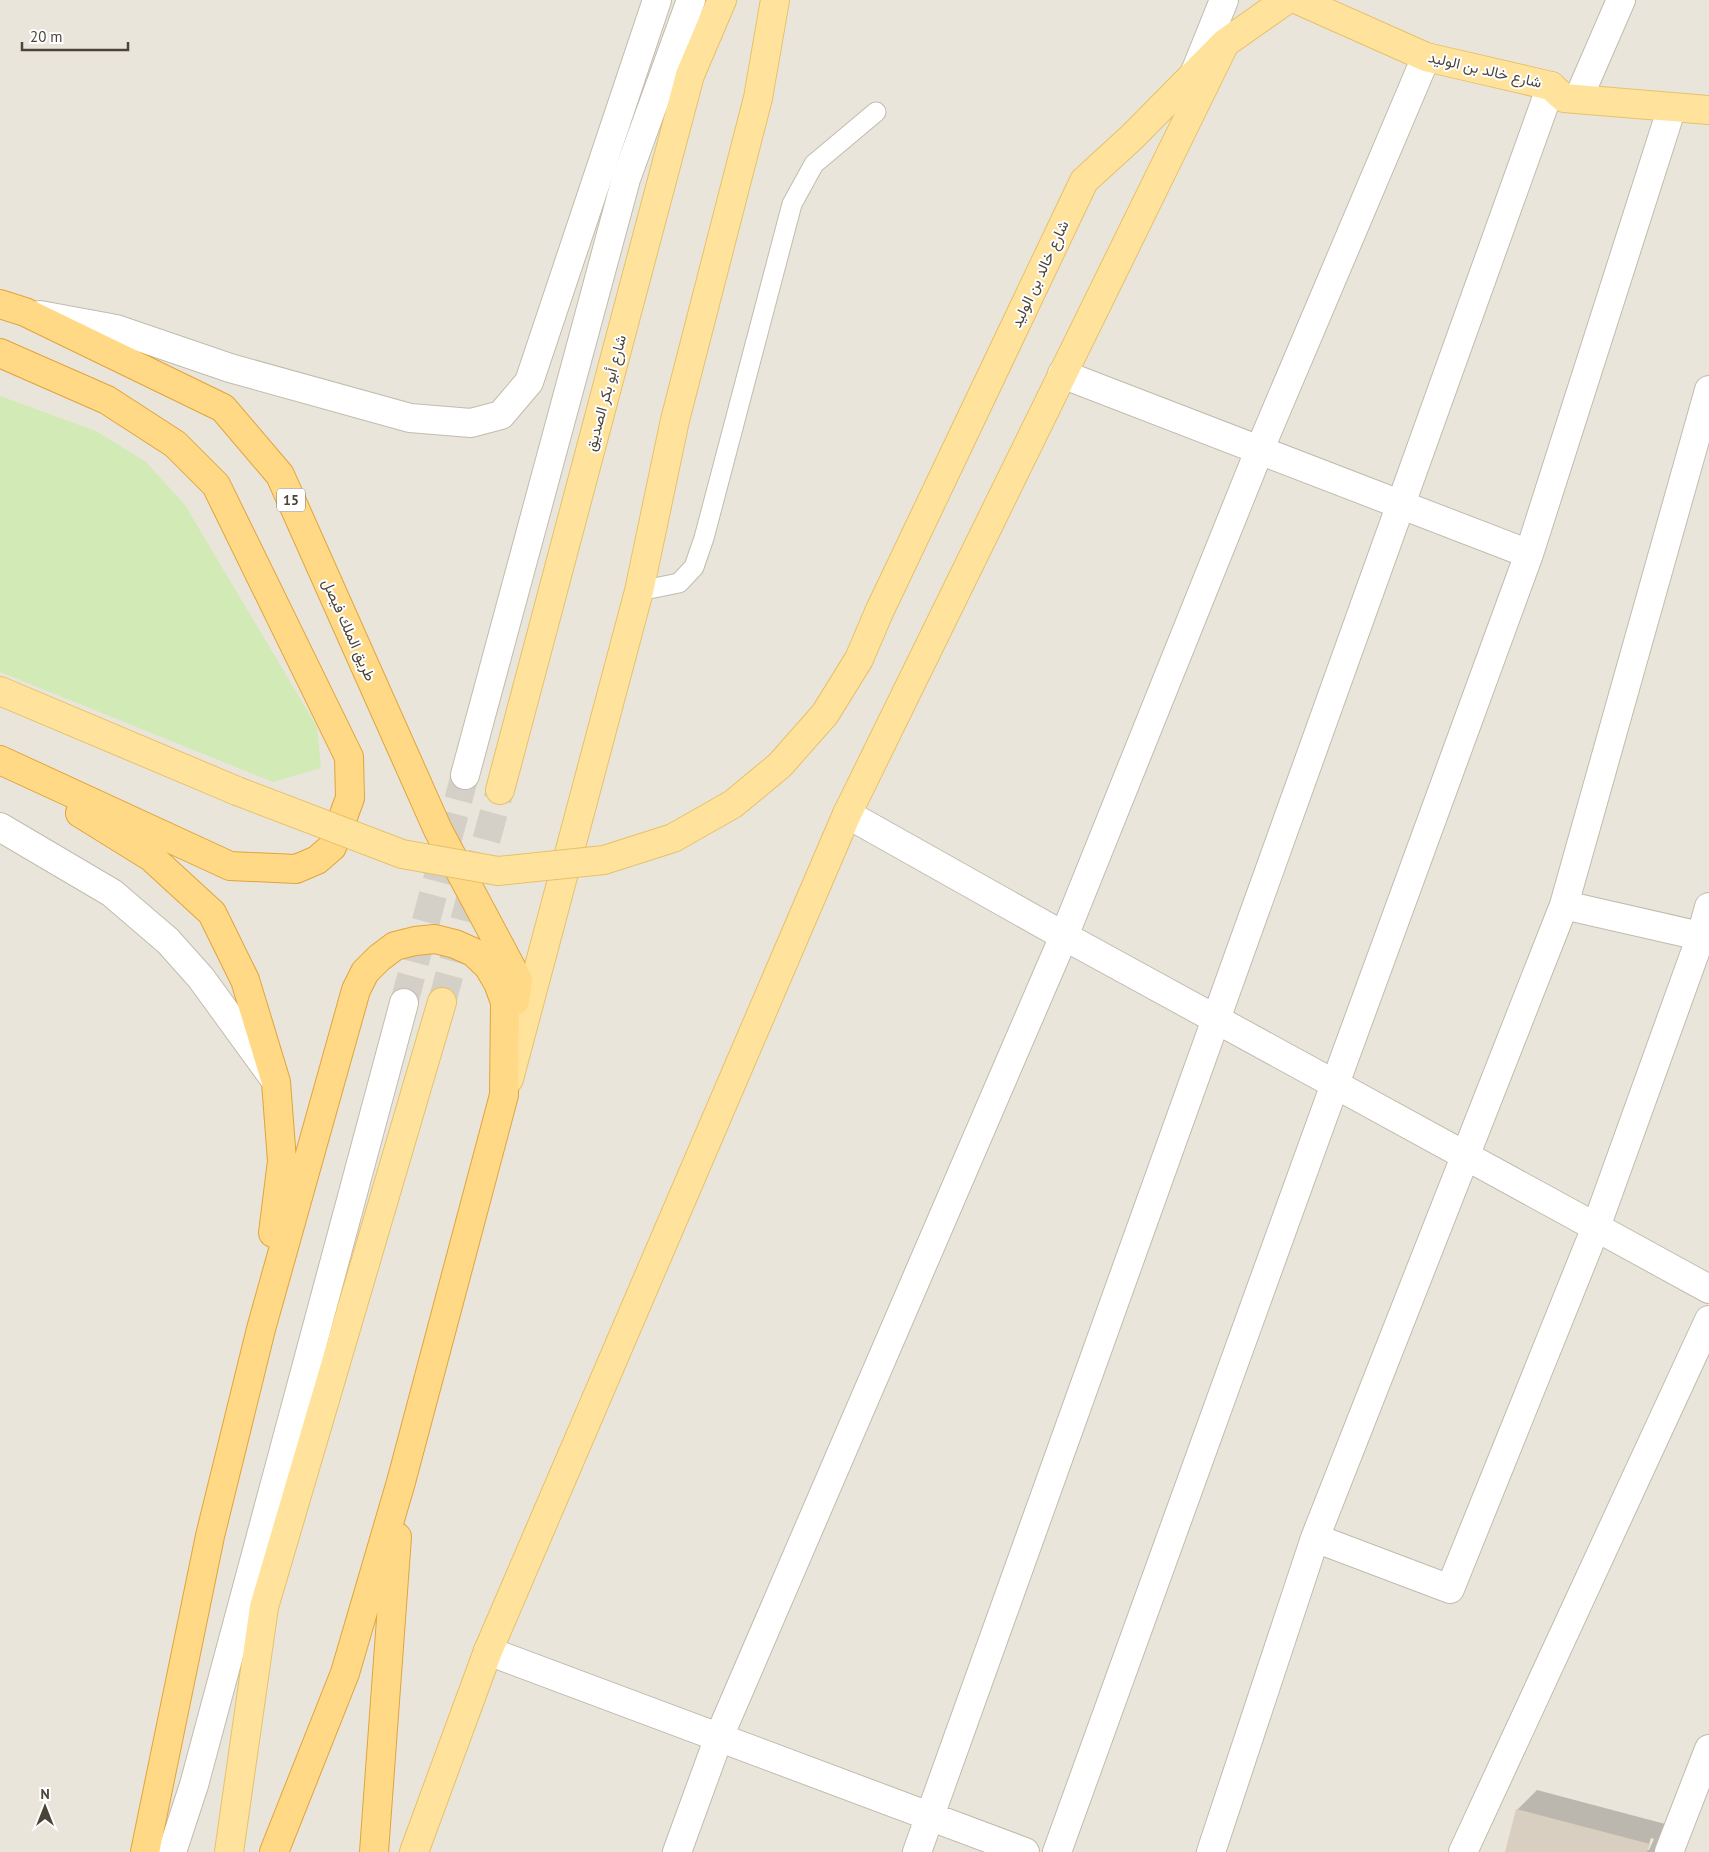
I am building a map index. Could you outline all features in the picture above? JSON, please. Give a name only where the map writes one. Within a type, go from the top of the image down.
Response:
[{"type":"highway","name":"طريق الملك فيصل","points":[[12,308],[223,408],[280,475],[438,830],[518,980],[504,1095]]},
{"type":"highway","points":[[0,353],[107,400],[175,444],[216,485],[349,757],[350,798],[332,847],[317,860],[296,868],[230,866],[0,762]]},
{"type":"highway","points":[[0,762],[151,857],[212,913],[245,980],[276,1082],[282,1162],[261,1329]]},
{"type":"highway","points":[[145,1852],[210,1536],[261,1329],[356,990],[365,972],[395,946],[435,939],[473,952],[488,966],[498,983],[505,1002],[504,1095],[401,1482],[346,1673],[274,1852]]},
{"type":"highway","points":[[374,1852],[401,1482]]},
{"type":"main road","name":"شارع أبو بكر الصديق","points":[[500,790],[690,75],[722,0]]},
{"type":"main road","points":[[504,1095],[639,591],[675,420],[758,98],[775,0]]},
{"type":"main road","name":"شارع خالد بن الوليد","points":[[0,691],[237,790],[402,854],[498,871],[604,860],[673,838],[733,804],[780,764],[825,714],[859,659],[879,612],[1084,181],[1132,137],[1225,43],[1286,0]]},
{"type":"main road","name":"شارع خالد بن الوليد","points":[[1298,0],[1426,57],[1551,86],[1564,98],[1709,110]]},
{"type":"main road","points":[[414,1852],[488,1651],[847,814],[1225,43]]},
{"type":"main road","points":[[229,1852],[264,1607],[442,1002]]},
{"type":"street","points":[[12,308],[116,329],[230,368],[410,418],[471,423],[501,415],[529,382],[657,0]]},
{"type":"street","points":[[465,775],[626,179],[691,0]]},
{"type":"street","points":[[1195,72],[1224,0]]},
{"type":"street","points":[[1578,99],[1621,0]]},
{"type":"street","points":[[677,1852],[719,1737],[1064,936],[1260,451],[1426,57]]},
{"type":"street","points":[[917,1852],[1551,86]]},
{"type":"street","points":[[1057,1852],[1529,554],[1672,107]]},
{"type":"street","points":[[1062,374],[1529,554]]},
{"type":"street","points":[[1211,1852],[1315,1538],[1564,904],[1709,390]]},
{"type":"street","points":[[847,814],[1064,936],[1709,1289]]},
{"type":"street","points":[[0,827],[112,893],[168,941],[201,978],[276,1082]]},
{"type":"street","points":[[1564,904],[1705,937]]},
{"type":"street","points":[[1315,1538],[1450,1588],[1596,1227],[1705,937],[1709,907]]},
{"type":"street","points":[[172,1852],[194,1785],[404,1003]]},
{"type":"street","points":[[1463,1852],[1709,1320]]},
{"type":"street","points":[[488,1651],[1025,1852]]},
{"type":"street","points":[[1669,1852],[1709,1749]]},
{"type":"lane","points":[[639,591],[679,583],[694,567],[704,538],[792,204],[814,164],[876,112]]},
{"type":"shaded area","points":[[0,0],[1709,0],[1709,1852],[0,1852]]},
{"type":"green space","points":[[0,396],[96,431],[146,462],[185,505],[317,727],[321,768],[273,782],[0,672]]},
{"type":"building","points":[[1516,1809],[1650,1844],[1647,1852],[1505,1852]]},
{"type":"tunnel","points":[[404,1003],[465,775]]},
{"type":"tunnel","points":[[442,1002],[500,790]]}]
